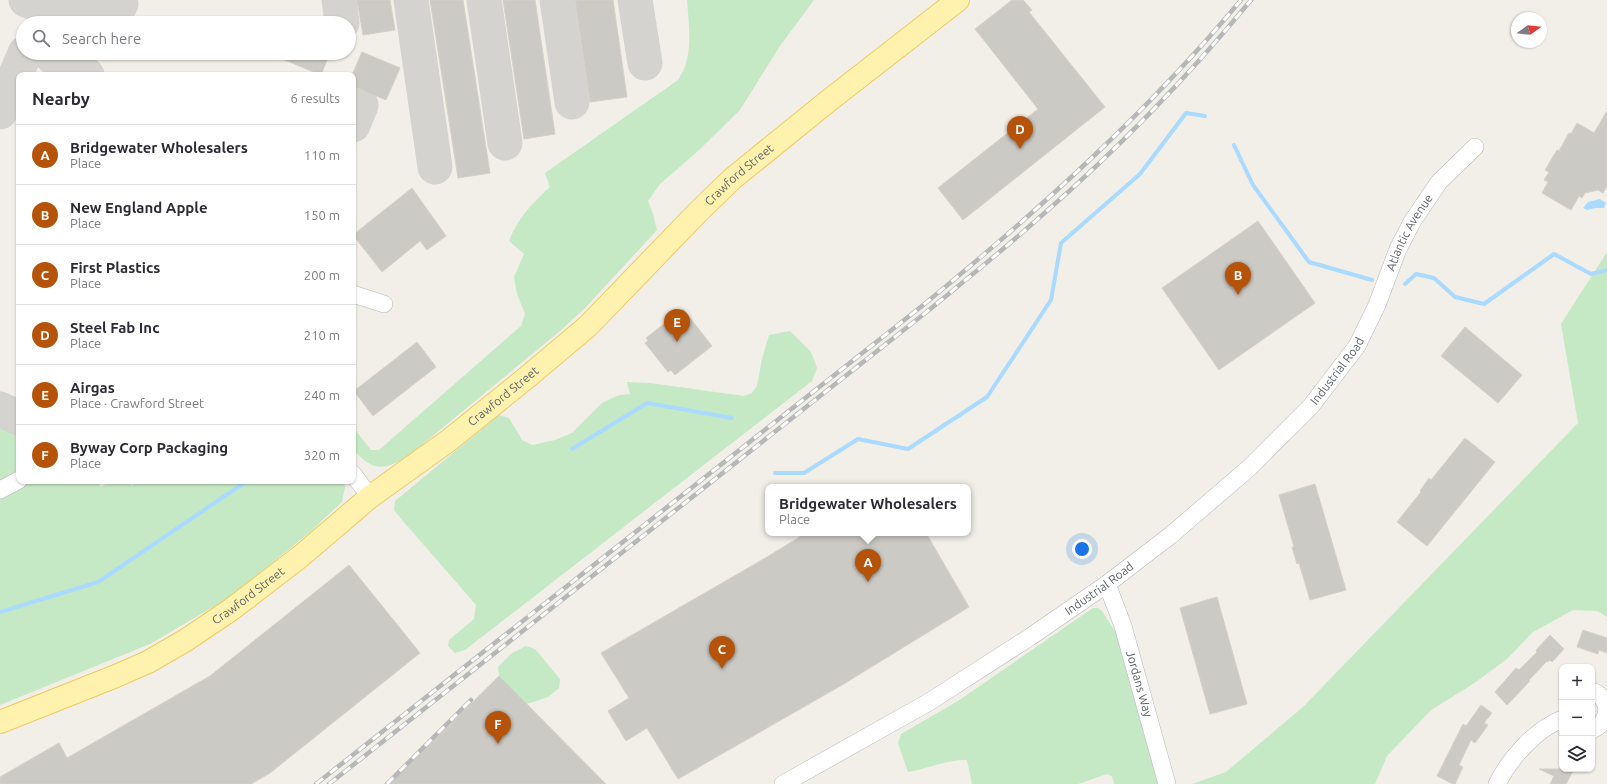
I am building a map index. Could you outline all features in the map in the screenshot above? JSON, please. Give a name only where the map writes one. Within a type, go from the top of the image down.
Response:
[{"type":"main road","name":"Crawford Street","points":[[0,722],[122,674],[186,640],[232,610],[302,556],[370,497],[454,436],[588,326],[732,179],[827,102],[958,0]]},
{"type":"street","name":"Atlantic Avenue","points":[[1365,331],[1383,292],[1404,235],[1427,197],[1439,182],[1475,147]]},
{"type":"street","points":[[356,295],[384,304]]},
{"type":"street","name":"Industrial Road","points":[[787,783],[956,686],[1019,645],[1106,584],[1189,521],[1269,449],[1311,406],[1357,346],[1365,331]]},
{"type":"street","points":[[356,478],[370,497]]},
{"type":"street","points":[[0,490],[16,482]]},
{"type":"street","name":"Jordans Way","points":[[1106,584],[1123,626],[1167,784]]},
{"type":"street","points":[[1595,693],[1601,696],[1605,701],[1607,708],[1604,721],[1595,728]]},
{"type":"street","points":[[1497,784],[1508,767],[1531,739],[1541,731],[1559,721]]},
{"type":"green space","points":[[687,0],[814,0],[780,46],[740,110],[698,151],[660,184],[648,201],[657,230],[585,308],[560,331],[412,453],[389,466],[383,467],[370,464],[364,460],[356,452],[356,431],[371,450],[379,450],[521,326],[525,314],[517,294],[514,277],[524,254],[509,241],[516,225],[526,211],[550,187],[545,173],[678,80],[686,62],[689,31]]},
{"type":"green space","points":[[1607,252],[1607,617],[1598,611],[1573,610],[1533,632],[1507,659],[1473,684],[1431,710],[1387,756],[1375,784],[1192,784],[1226,772],[1303,707],[1578,423],[1561,324]]},
{"type":"green space","points":[[790,331],[811,352],[817,368],[812,381],[465,650],[455,653],[448,646],[449,640],[474,619],[476,605],[394,510],[395,501],[499,415],[509,418],[522,440],[532,445],[555,440],[572,433],[602,403],[619,395],[630,394],[627,382],[650,383],[744,396],[752,393],[757,386],[762,359],[769,335]]},
{"type":"green space","points":[[0,418],[16,426],[16,484],[99,484],[101,487],[106,484],[131,484],[131,486],[135,484],[344,484],[345,487],[342,502],[310,532],[230,597],[150,644],[0,705]]},
{"type":"green space","points":[[1093,608],[1098,608],[1102,611],[1116,633],[1158,784],[1114,784],[1112,776],[1107,774],[1078,784],[972,784],[967,760],[952,761],[908,772],[898,743],[901,734],[958,701]]},
{"type":"green space","points":[[526,646],[535,649],[560,679],[559,688],[548,697],[527,704],[499,676],[498,667],[512,653]]},
{"type":"water","points":[[1600,199],[1606,203],[1604,208],[1587,210],[1583,208],[1588,202]]},
{"type":"building","points":[[357,0],[390,0],[395,30],[363,35]]},
{"type":"building","points":[[430,0],[463,0],[490,173],[458,178]]},
{"type":"building","points":[[503,0],[535,0],[555,134],[524,139]]},
{"type":"building","points":[[575,0],[613,0],[627,97],[590,102]]},
{"type":"building","points":[[1012,0],[1023,0],[1032,10],[1029,12],[1105,107],[963,220],[938,188],[1038,109],[975,29]]},
{"type":"building","points":[[362,52],[400,68],[386,100],[356,87],[356,72],[353,72]]},
{"type":"building","points":[[285,60],[327,60],[322,72],[314,72]]},
{"type":"building","points":[[1607,111],[1607,186],[1603,193],[1598,190],[1585,193],[1582,198],[1579,196],[1571,210],[1542,193],[1548,182],[1544,180],[1549,172],[1545,170],[1557,150],[1559,151],[1569,133],[1571,134],[1577,123],[1594,133]]},
{"type":"building","points":[[412,188],[446,236],[427,250],[420,241],[382,272],[356,239],[356,233]]},
{"type":"building","points":[[1258,221],[1315,303],[1219,370],[1162,288]]},
{"type":"building","points":[[683,309],[712,346],[675,375],[671,370],[668,372],[645,343],[648,341],[646,338]]},
{"type":"building","points":[[1465,327],[1522,375],[1498,403],[1441,356]]},
{"type":"building","points":[[417,342],[436,367],[373,416],[356,394],[356,389]]},
{"type":"building","points":[[1465,438],[1495,462],[1427,546],[1397,522],[1421,492],[1420,491],[1429,478],[1431,480]]},
{"type":"building","points":[[1315,484],[1346,590],[1310,600],[1299,563],[1297,564],[1292,547],[1294,547],[1279,495]]},
{"type":"building","points":[[801,536],[928,536],[969,607],[842,685],[678,779],[647,728],[626,741],[608,711],[629,698],[601,653]]},
{"type":"building","points":[[349,565],[420,653],[270,773],[251,784],[0,784],[0,777],[59,743],[67,758],[210,676]]},
{"type":"building","points":[[1217,597],[1247,704],[1210,714],[1180,608]]},
{"type":"building","points":[[1583,630],[1607,638],[1607,653],[1599,650],[1598,654],[1577,647]]},
{"type":"building","points":[[1550,635],[1564,649],[1552,662],[1550,660],[1548,662],[1547,661],[1507,705],[1495,692],[1516,668],[1519,670],[1537,652],[1536,650]]},
{"type":"building","points":[[499,676],[606,784],[390,784]]},
{"type":"building","points":[[1481,705],[1492,713],[1484,723],[1488,725],[1475,743],[1471,740],[1459,765],[1463,767],[1455,784],[1453,784],[1437,776],[1463,724],[1466,726]]},
{"type":"building","points":[[1539,769],[1559,769],[1559,772],[1572,772],[1566,784],[1550,784],[1554,776]]},
{"type":"waterway","points":[[775,473],[804,473],[858,439],[908,449],[987,397],[1051,300],[1061,243],[1140,174],[1186,113],[1205,116]]},
{"type":"waterway","points":[[1234,145],[1253,185],[1309,262],[1372,280]]},
{"type":"waterway","points":[[1405,284],[1416,274],[1434,278],[1455,297],[1484,304],[1554,254],[1591,274],[1607,270]]},
{"type":"waterway","points":[[572,449],[647,403],[732,418]]},
{"type":"waterway","points":[[0,612],[98,582],[243,484]]},
{"type":"taxiway","points":[[26,0],[49,7],[61,8],[85,8],[121,4]]},
{"type":"taxiway","points":[[339,0],[341,16]]},
{"type":"taxiway","points":[[411,0],[435,167]]},
{"type":"taxiway","points":[[484,0],[505,143]]},
{"type":"taxiway","points":[[557,0],[572,102]]},
{"type":"taxiway","points":[[635,0],[645,63]]},
{"type":"taxiway","points":[[17,72],[22,60]]},
{"type":"taxiway","points":[[56,60],[80,72]]},
{"type":"taxiway","points":[[0,112],[16,74]]},
{"type":"taxiway","points":[[356,103],[361,105],[356,118]]},
{"type":"taxiway","points":[[0,409],[16,417]]},
{"type":"railway","points":[[316,784],[965,271],[1048,198],[1129,122],[1205,42],[1241,0]]},
{"type":"railway","points":[[329,784],[924,314],[1011,242],[1068,192],[1150,113],[1202,58],[1251,0]]},
{"type":"railway","points":[[387,784],[471,700]]},
{"type":"place","name":"Steel Fab Inc","points":[[1020,149]]},
{"type":"place","name":"New England Apple","points":[[1238,295]]},
{"type":"place","name":"Airgas","points":[[677,342]]},
{"type":"place","name":"Bridgewater Wholesalers","points":[[868,582]]},
{"type":"place","name":"First Plastics","points":[[722,669]]},
{"type":"place","name":"Byway Corp Packaging","points":[[498,744]]}]
